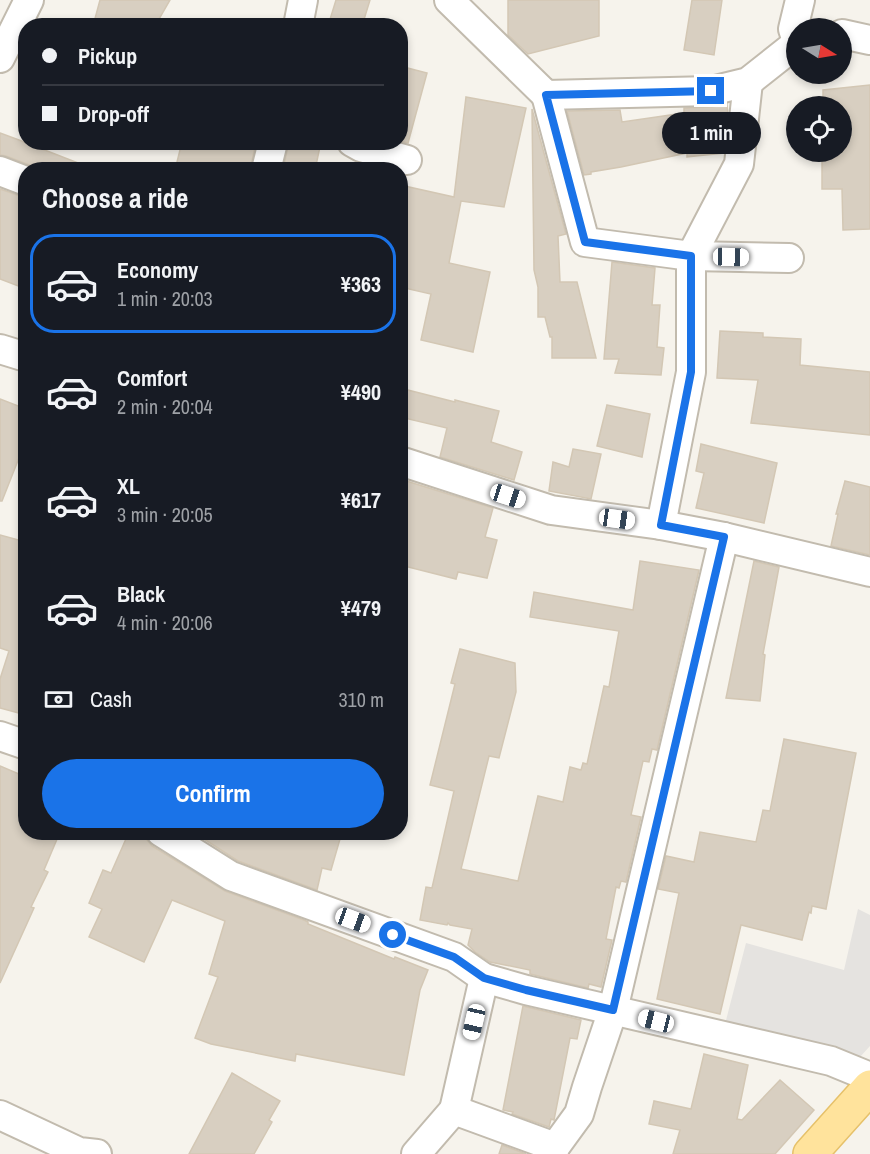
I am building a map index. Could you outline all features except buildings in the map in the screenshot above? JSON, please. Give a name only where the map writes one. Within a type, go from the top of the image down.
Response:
[{"type":"main road","points":[[810,1154],[870,1087]]},
{"type":"street","points":[[23,18],[29,0]]},
{"type":"street","points":[[300,18],[303,0]]},
{"type":"street","points":[[449,0],[546,95],[585,242],[691,256],[789,258]]},
{"type":"street","points":[[796,18],[800,0]]},
{"type":"street","points":[[10,57],[18,33]]},
{"type":"street","points":[[852,36],[870,40]]},
{"type":"street","points":[[546,95],[711,91],[748,82],[786,52]]},
{"type":"street","points":[[661,525],[691,372],[691,256],[739,164],[748,82]]},
{"type":"street","points":[[372,150],[407,160]]},
{"type":"street","points":[[0,171],[18,178]]},
{"type":"street","points":[[0,349],[18,355]]},
{"type":"street","points":[[408,464],[551,510],[661,525],[724,537],[870,572]]},
{"type":"street","points":[[454,1110],[554,1150],[579,1114],[613,1010],[724,537]]},
{"type":"street","points":[[0,736],[18,742]]},
{"type":"street","points":[[174,840],[231,876],[454,957],[484,978],[526,990],[831,1061],[870,1077]]},
{"type":"street","points":[[416,1154],[454,1110],[484,978]]},
{"type":"street","points":[[0,1114],[79,1152],[97,1154]]},
{"type":"shaded area","points":[[858,909],[870,915],[870,1046],[860,1057],[724,1028],[746,943],[844,970]]},
{"type":"route","points":[[393,935],[454,957],[484,978],[613,1010],[724,537],[661,525],[691,372],[691,256],[585,242],[546,95],[711,91]]}]
